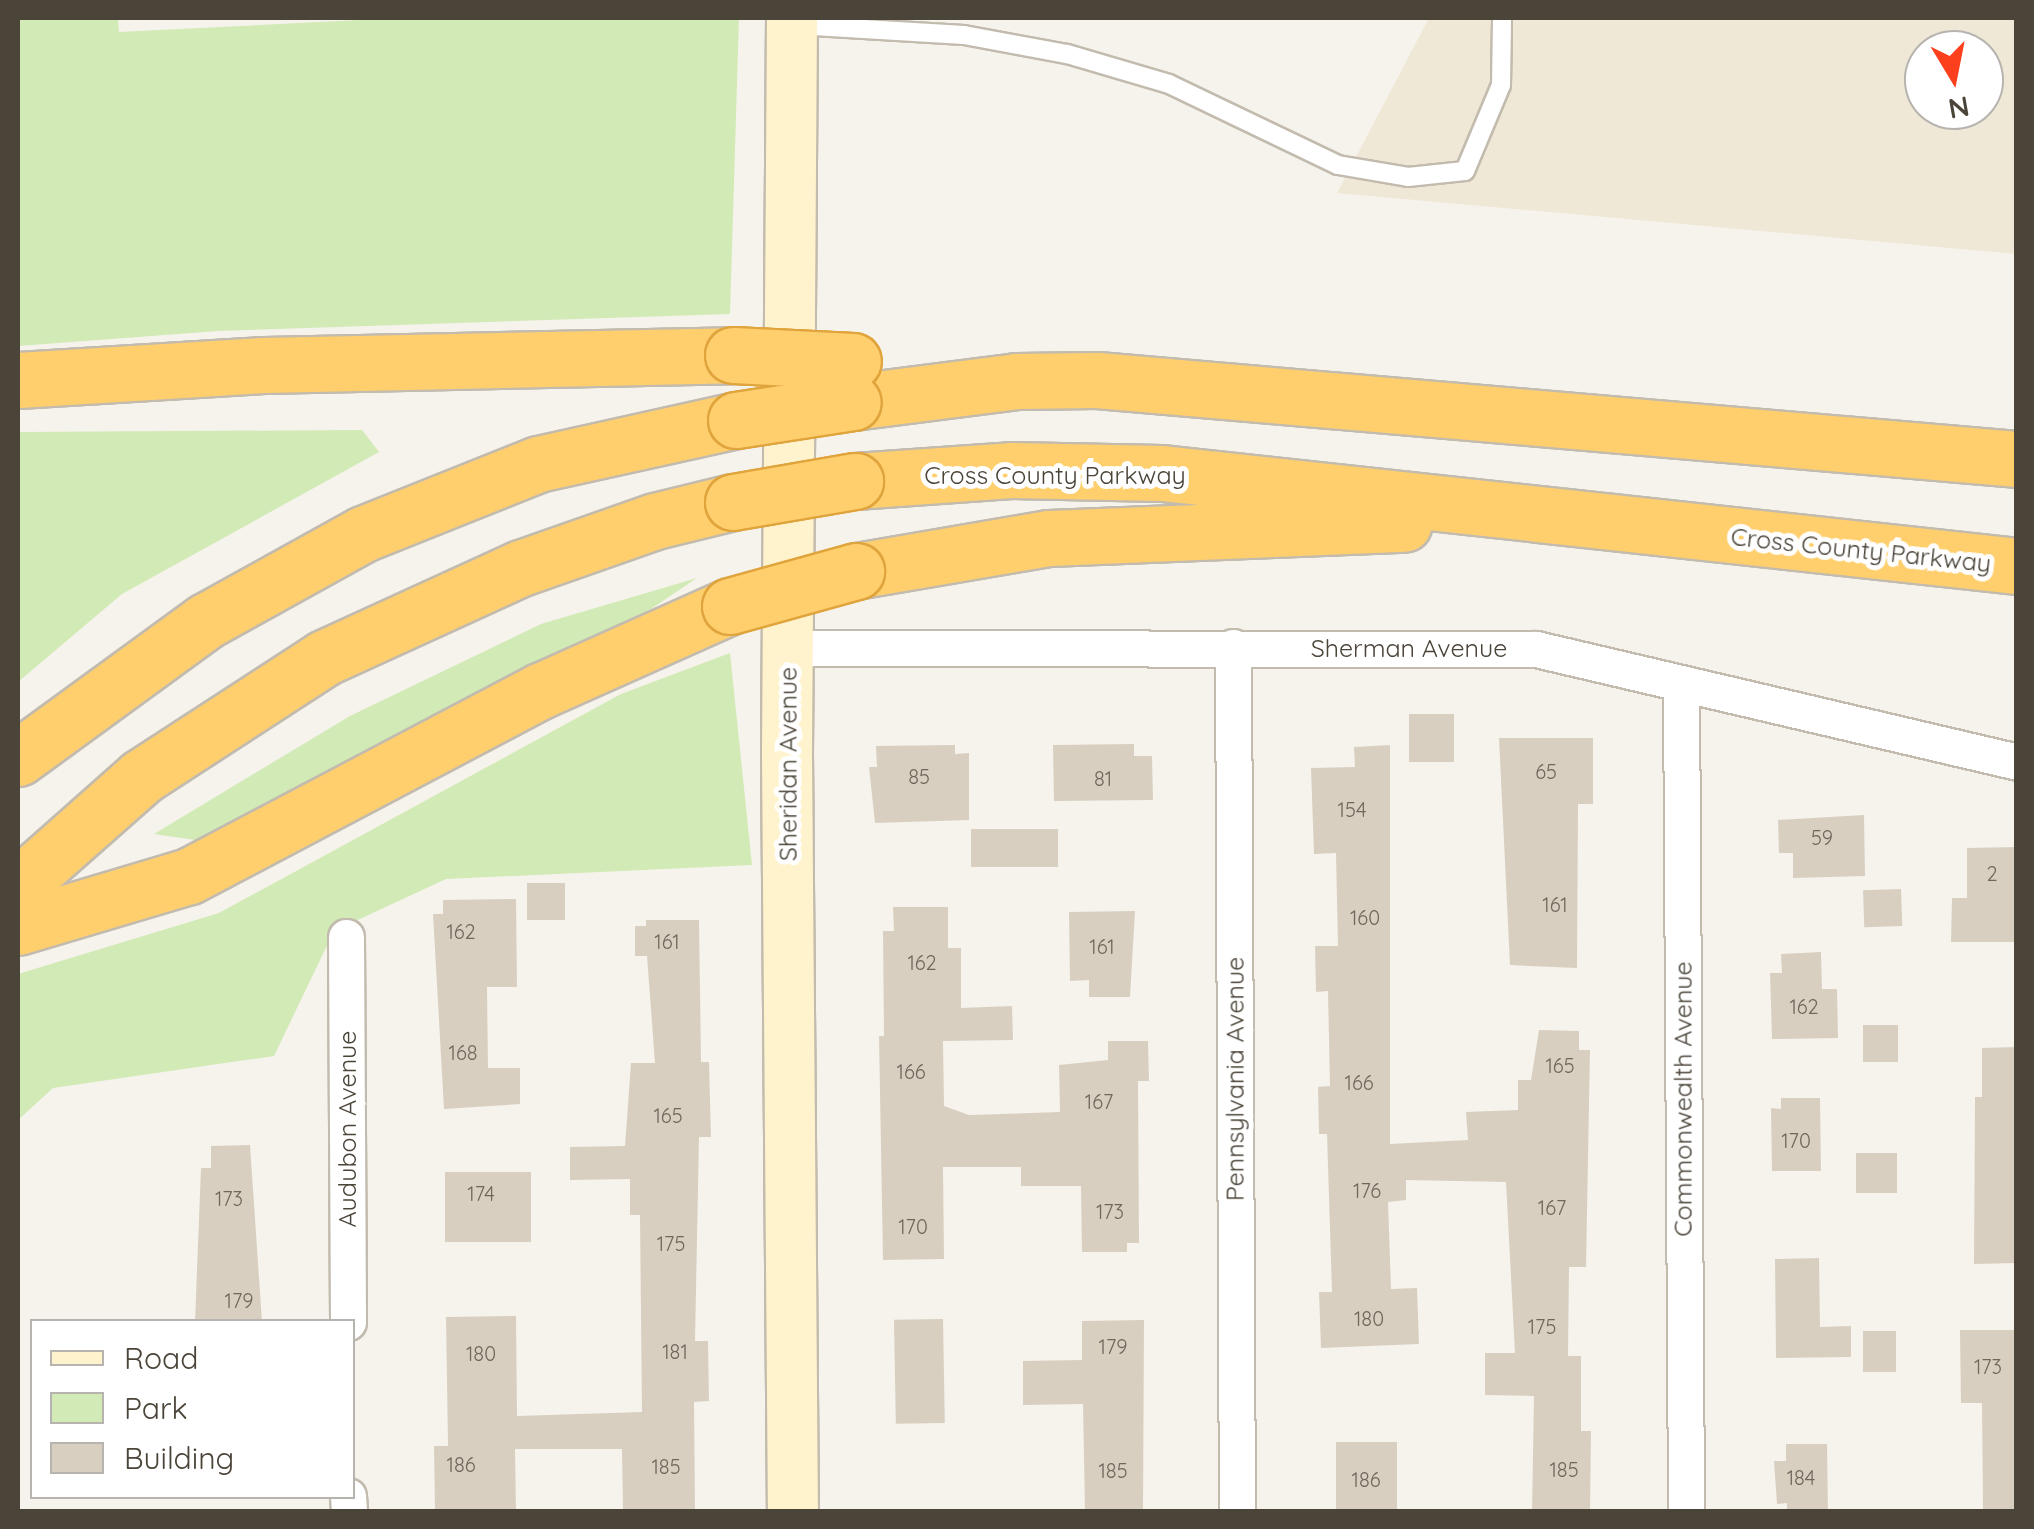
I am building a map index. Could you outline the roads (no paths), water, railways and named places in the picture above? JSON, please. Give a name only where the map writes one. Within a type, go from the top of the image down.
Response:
[{"type":"highway","points":[[18,380],[264,366],[733,355],[853,381],[1096,380],[2016,459]]},
{"type":"highway","points":[[18,758],[206,621],[363,534],[552,460],[736,420],[853,381]]},
{"type":"highway","name":"Cross County Parkway","points":[[29,876],[142,778],[324,658],[521,568],[655,521],[733,502],[855,481],[1011,470],[1162,473],[2016,566]]},
{"type":"highway","points":[[18,927],[189,876],[554,684],[730,606],[856,571],[1049,538],[1283,532],[1532,515]]},
{"type":"street","name":"Sheridan Avenue","points":[[792,21],[788,648],[793,1512]]},
{"type":"street","name":"Sherman Avenue","points":[[788,648],[1536,649],[2016,762]]},
{"type":"street","name":"Pennsylvania Avenue","points":[[1233,648],[1237,1512]]},
{"type":"street","name":"Commonwealth Avenue","points":[[1682,686],[1686,1512]]},
{"type":"street","name":"Audubon Avenue","points":[[346,936],[348,1319]]},
{"type":"lane","points":[[792,21],[964,35],[1067,54],[1169,84],[1338,165],[1408,177],[1466,171],[1501,85],[1502,18]]}]
